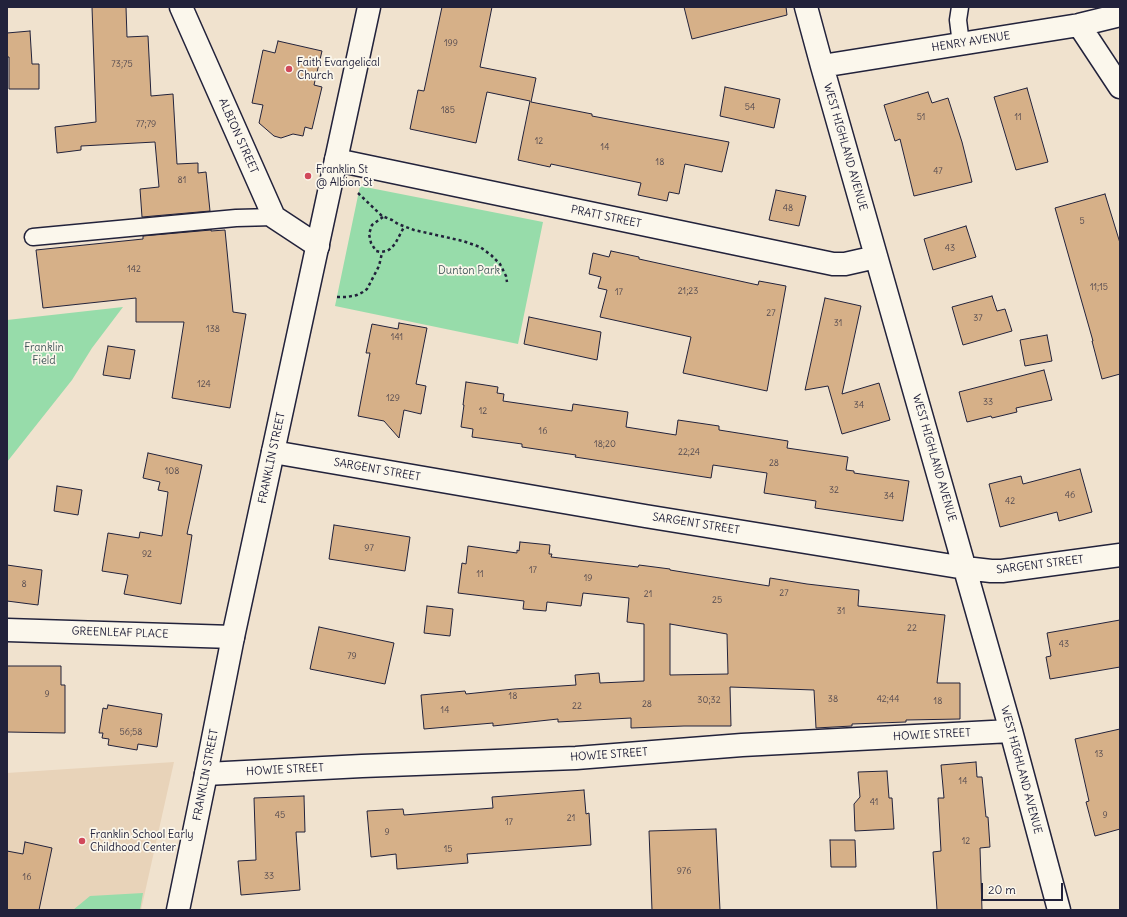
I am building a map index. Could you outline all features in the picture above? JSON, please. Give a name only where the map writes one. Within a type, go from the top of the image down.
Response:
[{"type":"street","name":"ALBION STREET","points":[[180,7],[274,217]]},
{"type":"street","name":"FRANKLIN STREET","points":[[178,910],[233,637],[369,7]]},
{"type":"street","name":"WEST HIGHLAND AVENUE","points":[[806,7],[1011,731],[1059,910]]},
{"type":"street","name":"HENRY AVENUE","points":[[822,66],[1079,25],[1120,15]]},
{"type":"street","points":[[1079,25],[1120,87]]},
{"type":"street","name":"PRATT STREET","points":[[336,160],[833,264],[848,263],[876,257]]},
{"type":"street","points":[[274,217],[318,246]]},
{"type":"street","name":"SARGENT STREET","points":[[273,452],[653,517],[965,568],[1002,571],[1120,555]]},
{"type":"street","name":"GREENLEAF PLACE","points":[[7,630],[233,637]]},
{"type":"street","name":"HOWIE STREET","points":[[206,774],[362,766],[576,758],[750,744],[1011,731]]},
{"type":"lane","points":[[960,7],[958,20],[961,44]]},
{"type":"lane","points":[[33,238],[236,218],[274,217]]},
{"type":"path","points":[[358,194],[383,217],[404,227],[463,241],[480,247],[492,255],[500,264],[506,276],[507,282]]},
{"type":"path","points":[[383,217],[372,225],[369,234],[371,243],[376,250],[382,253],[387,252],[395,244],[404,227]]},
{"type":"path","points":[[337,297],[354,296],[367,289],[379,266],[382,253]]},
{"type":"shaded area","name":"Franklin School Early Childhood Center","points":[[174,762],[141,910],[7,910],[7,773]]},
{"type":"green space","name":"Dunton Park","points":[[360,186],[543,222],[518,344],[335,306]]},
{"type":"green space","name":"Franklin Field","points":[[123,307],[92,348],[72,380],[7,462],[7,320]]},
{"type":"green space","points":[[143,893],[140,910],[73,910],[90,896]]},
{"type":"building","points":[[92,7],[126,7],[127,37],[148,36],[151,96],[173,94],[177,164],[198,163],[198,173],[206,172],[210,211],[142,217],[140,189],[159,187],[155,142],[81,146],[81,150],[57,153],[55,127],[96,122]]},
{"type":"building","points":[[442,7],[492,7],[480,67],[536,78],[531,102],[592,114],[592,116],[729,142],[722,172],[685,164],[679,194],[669,192],[667,201],[638,195],[641,183],[551,164],[550,167],[518,160],[530,101],[487,92],[476,143],[410,129],[418,90],[424,91]]},
{"type":"building","points":[[684,7],[786,7],[787,15],[692,39]]},
{"type":"building","points":[[30,31],[32,64],[39,64],[39,89],[9,89],[7,33]]},
{"type":"building","name":"Faith Evangelical Church","points":[[278,41],[322,51],[314,85],[322,87],[312,129],[305,127],[303,136],[293,134],[281,138],[274,136],[259,123],[263,105],[252,103],[263,50],[275,53]]},
{"type":"building","points":[[725,87],[780,99],[774,128],[720,116]]},
{"type":"building","points":[[1027,88],[1048,162],[1016,170],[994,97]]},
{"type":"building","points":[[928,92],[932,103],[948,98],[962,142],[972,182],[914,196],[900,139],[895,141],[884,105]]},
{"type":"building","points":[[776,190],[806,196],[799,226],[769,220]]},
{"type":"building","points":[[1105,194],[1120,243],[1120,374],[1102,379],[1093,341],[1055,208]]},
{"type":"building","points":[[966,226],[976,257],[933,270],[924,239]]},
{"type":"building","points":[[225,230],[233,312],[246,314],[230,408],[172,398],[184,322],[136,322],[136,298],[43,308],[36,250],[143,239],[143,236]]},
{"type":"building","points":[[611,251],[639,257],[639,259],[758,285],[759,281],[786,286],[767,391],[683,373],[691,337],[600,317],[607,290],[598,288],[601,277],[589,274],[593,253],[609,257]]},
{"type":"building","points":[[992,296],[997,311],[1005,309],[1012,331],[963,345],[952,307]]},
{"type":"building","points":[[825,298],[861,306],[842,394],[879,383],[890,420],[842,434],[828,386],[805,390]]},
{"type":"building","points":[[529,317],[601,332],[597,360],[524,344]]},
{"type":"building","points":[[399,323],[427,328],[416,384],[426,386],[421,414],[404,410],[399,438],[384,421],[358,416],[370,353],[366,353],[372,324],[398,329]]},
{"type":"building","points":[[1047,335],[1052,361],[1025,366],[1020,340]]},
{"type":"building","points":[[108,346],[135,350],[130,379],[103,375]]},
{"type":"building","points":[[1044,370],[1052,400],[1016,408],[1017,412],[967,422],[959,392]]},
{"type":"building","points":[[466,382],[498,387],[497,393],[504,394],[503,401],[572,411],[573,404],[628,412],[626,427],[676,435],[678,420],[719,426],[719,430],[788,441],[787,448],[848,457],[846,470],[854,471],[854,473],[909,481],[903,521],[815,508],[816,501],[764,493],[767,473],[713,465],[711,478],[575,457],[576,455],[522,447],[522,444],[472,437],[473,429],[461,427]]},
{"type":"building","points":[[148,453],[202,465],[187,534],[192,535],[181,604],[124,594],[128,575],[102,571],[108,533],[139,538],[140,532],[162,536],[168,492],[158,490],[160,482],[143,478]]},
{"type":"building","points":[[1080,469],[1092,512],[1059,521],[1057,512],[1000,527],[989,484],[1021,476],[1023,484]]},
{"type":"building","points":[[57,486],[82,490],[78,515],[54,511]]},
{"type":"building","points":[[334,525],[410,537],[405,571],[329,559]]},
{"type":"building","points":[[520,542],[550,545],[549,554],[552,554],[551,557],[638,567],[639,565],[670,569],[769,586],[770,578],[859,590],[858,606],[945,615],[937,683],[960,683],[960,719],[906,720],[906,722],[852,724],[852,726],[816,728],[814,690],[730,687],[731,726],[631,728],[631,718],[558,722],[558,719],[493,726],[493,723],[424,729],[421,695],[465,691],[466,694],[576,685],[575,675],[599,673],[600,683],[644,681],[644,624],[627,622],[629,598],[583,593],[581,606],[547,602],[546,611],[523,609],[524,601],[458,593],[462,563],[466,564],[468,546],[517,553],[517,550],[519,551]],"holes":[[[670,624],[727,634],[728,674],[670,675]]]},
{"type":"building","points":[[7,565],[42,570],[38,605],[7,601]]},
{"type":"building","points":[[427,606],[453,609],[450,636],[424,633]]},
{"type":"building","points":[[1120,620],[1120,667],[1050,679],[1046,657],[1051,656],[1047,633]]},
{"type":"building","points":[[319,627],[394,643],[385,684],[310,669]]},
{"type":"building","points":[[7,666],[61,666],[61,685],[65,685],[65,733],[7,732]]},
{"type":"building","points":[[108,705],[162,714],[157,747],[138,744],[137,750],[108,745],[109,739],[102,738],[103,733],[99,733],[103,708],[107,709]]},
{"type":"building","points":[[1120,729],[1120,829],[1095,836],[1086,802],[1089,801],[1075,739]]},
{"type":"building","points":[[976,762],[977,777],[982,777],[986,817],[988,817],[990,847],[980,848],[982,910],[937,910],[933,852],[941,851],[938,798],[944,798],[941,765]]},
{"type":"building","points":[[887,771],[889,798],[892,798],[894,829],[855,831],[854,804],[860,797],[858,772]]},
{"type":"building","points":[[584,790],[586,814],[589,813],[591,845],[467,854],[468,863],[397,869],[396,854],[371,857],[367,811],[403,809],[404,815],[493,808],[492,797]]},
{"type":"building","points":[[304,796],[305,832],[296,832],[300,890],[241,895],[238,861],[256,860],[254,798]]},
{"type":"building","points":[[716,829],[720,910],[652,910],[649,831]]},
{"type":"building","points":[[830,840],[855,840],[856,867],[831,867]]},
{"type":"building","points":[[25,842],[52,848],[39,910],[7,910],[7,851],[23,854]]},
{"type":"place","name":"Faith Evangelical Church","points":[[289,69]]},
{"type":"place","name":"Franklin St @ Albion St","points":[[308,176]]},
{"type":"place","name":"Franklin School Early Childhood Center","points":[[82,841]]}]
